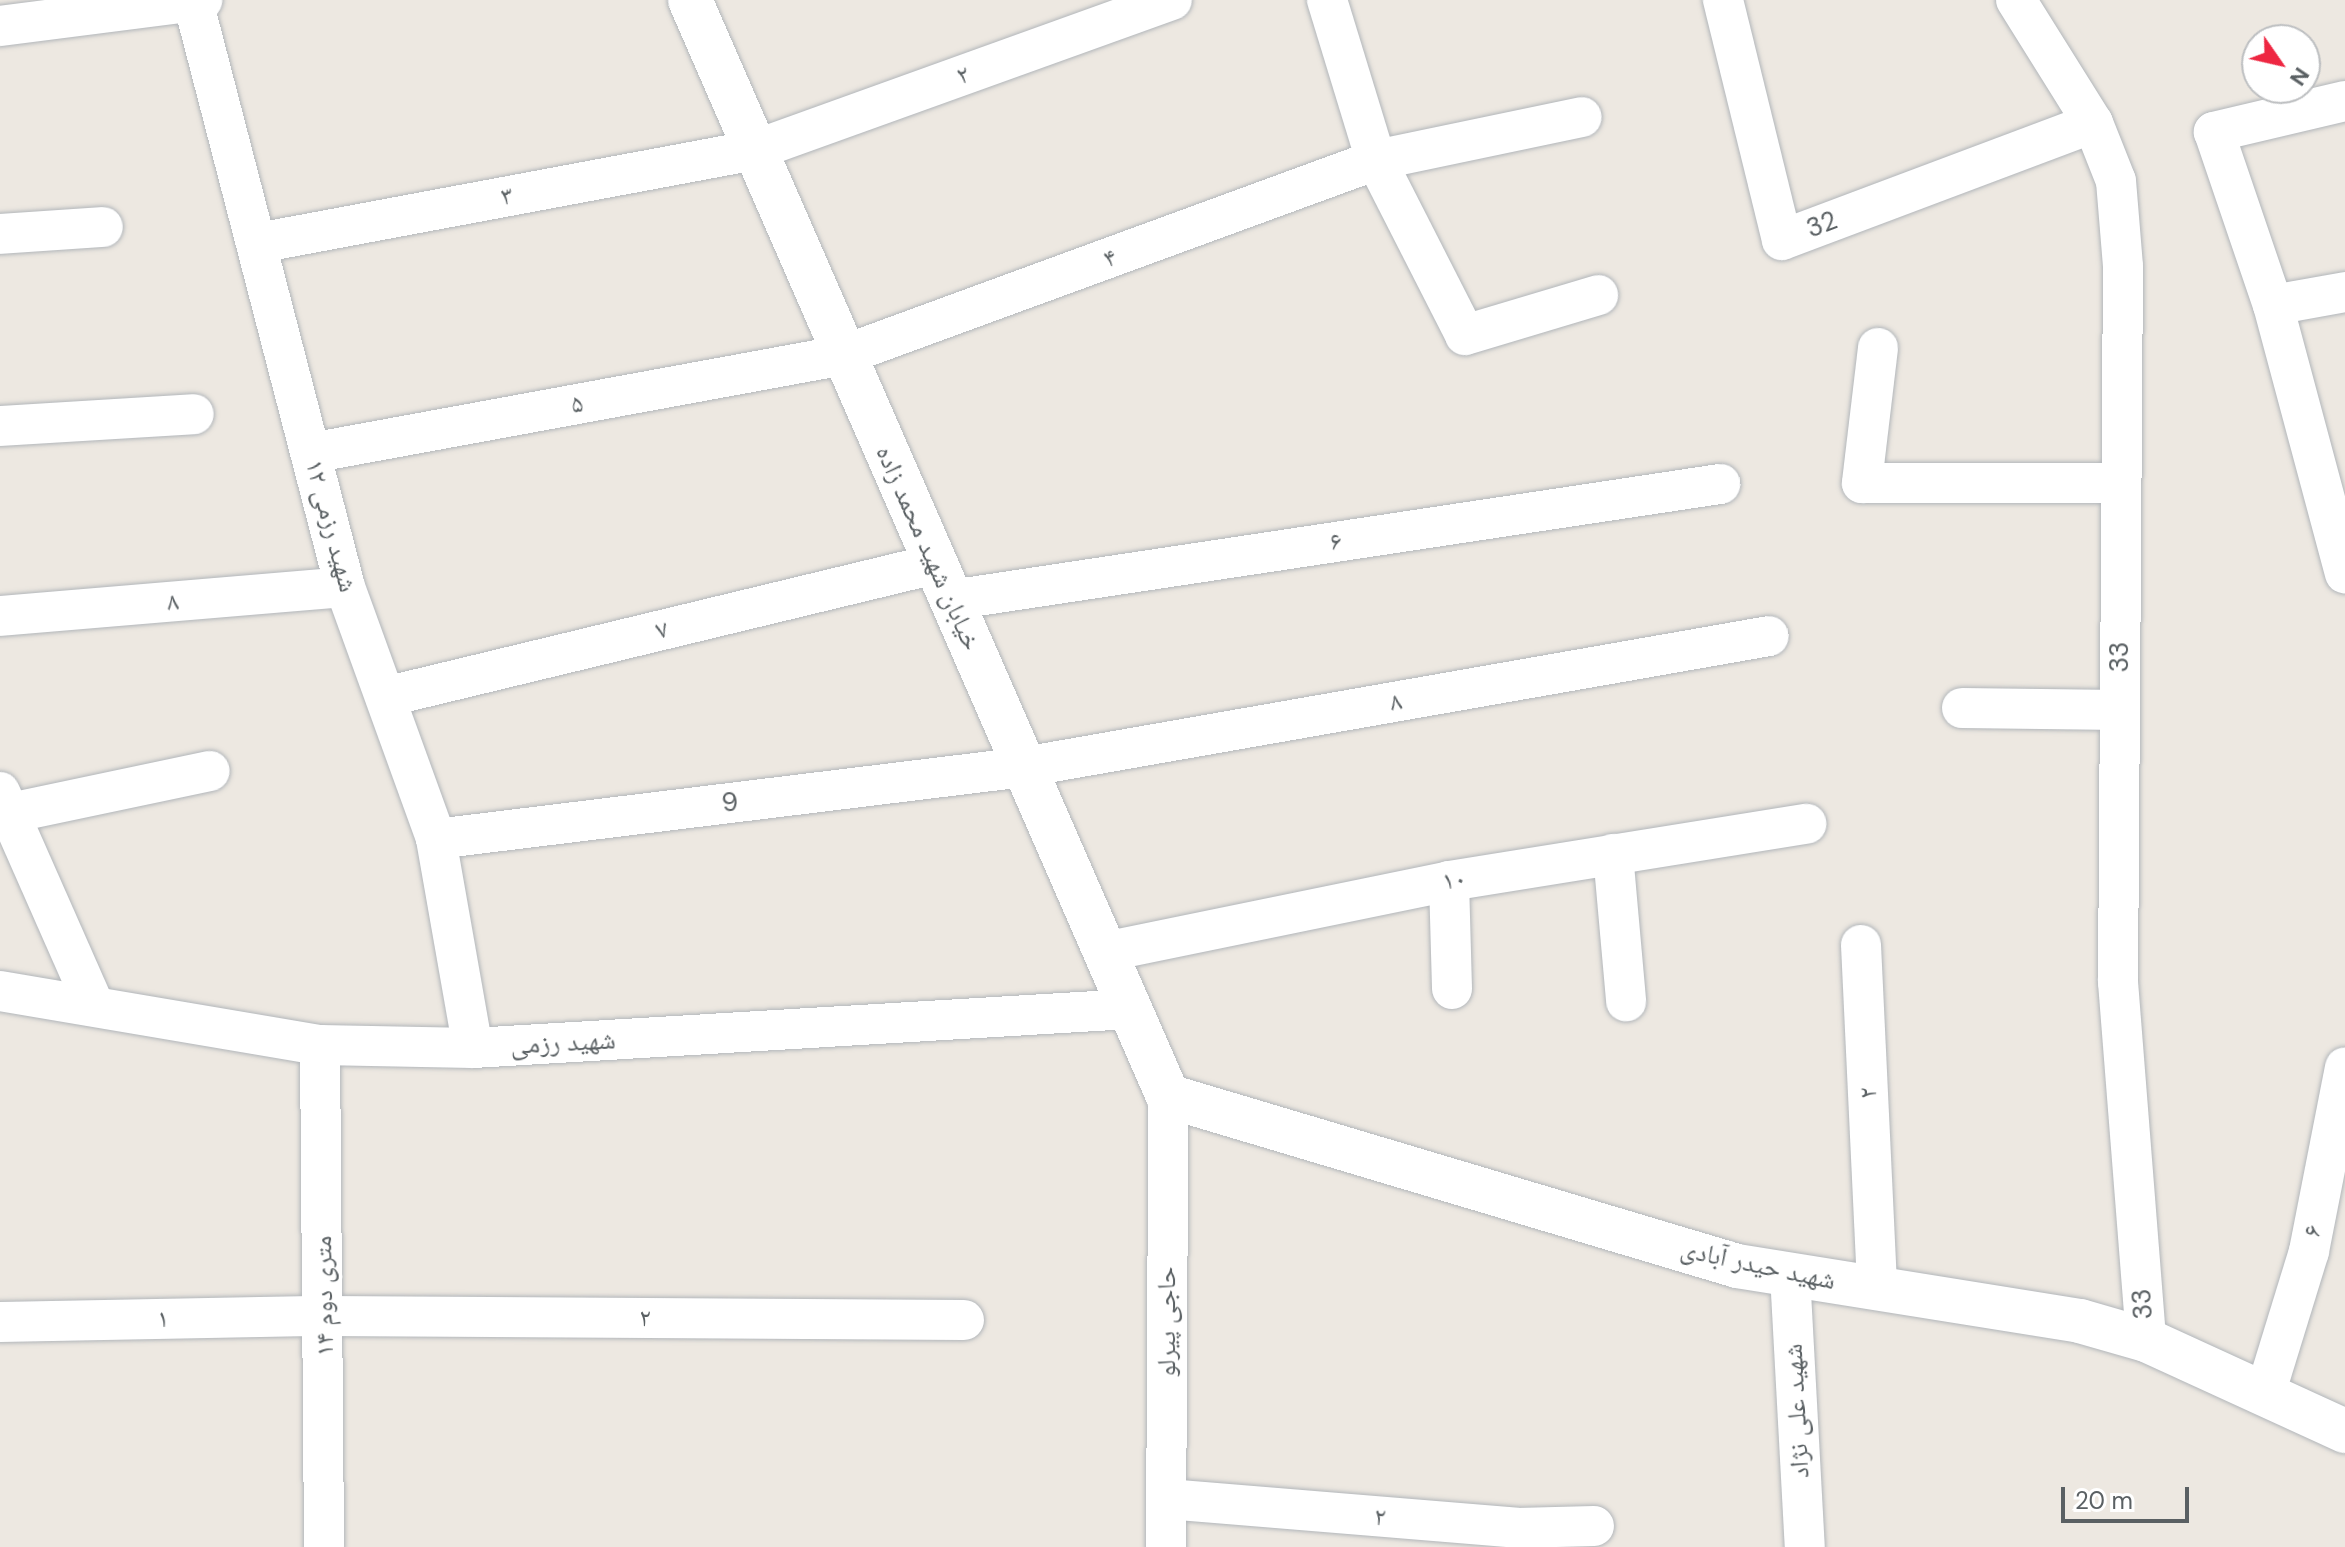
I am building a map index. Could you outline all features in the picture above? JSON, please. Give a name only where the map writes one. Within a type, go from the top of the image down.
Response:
[{"type":"street","points":[[0,26],[202,0]]},
{"type":"street","name":"خیابان شهید محمد زاده","points":[[690,0],[1168,1096]]},
{"type":"street","name":"۲","points":[[755,150],[1172,0]]},
{"type":"street","points":[[1327,0],[1376,160],[1465,335],[1598,295]]},
{"type":"street","name":"32","points":[[1723,0],[1782,240],[2093,123]]},
{"type":"street","name":"33","points":[[2016,0],[2093,123],[2116,181],[2123,266],[2118,982],[2146,1340]]},
{"type":"street","name":"شهید رزمی ۱۲","points":[[193,1],[345,587],[389,696],[436,839],[473,1048]]},
{"type":"street","points":[[2345,101],[2214,132],[2273,305],[2345,573]]},
{"type":"street","name":"۴","points":[[844,355],[1376,160],[1582,117]]},
{"type":"street","name":"۳","points":[[258,243],[755,150]]},
{"type":"street","points":[[0,234],[103,227]]},
{"type":"street","points":[[2273,305],[2345,292]]},
{"type":"street","points":[[1878,348],[1862,483],[2121,483]]},
{"type":"street","name":"۵","points":[[311,453],[844,355]]},
{"type":"street","points":[[0,426],[194,414]]},
{"type":"street","name":"۶","points":[[943,582],[1720,484]]},
{"type":"street","name":"۷","points":[[389,696],[943,582]]},
{"type":"street","name":"۸","points":[[0,616],[345,587]]},
{"type":"street","name":"۸","points":[[1024,767],[1769,636]]},
{"type":"street","points":[[1962,708],[2120,710]]},
{"type":"street","name":"9","points":[[436,839],[1024,767]]},
{"type":"street","points":[[94,1005],[5,803],[210,771]]},
{"type":"street","name":"۱۰","points":[[1104,952],[1449,881],[1806,824]]},
{"type":"street","points":[[1613,854],[1626,1001]]},
{"type":"street","points":[[1449,881],[1452,989]]},
{"type":"street","name":"۲","points":[[1861,945],[1877,1289]]},
{"type":"street","name":"شهید رزمی","points":[[0,991],[320,1045],[473,1048],[1129,1009]]},
{"type":"street","name":"۱۴ متری دوم","points":[[320,1045],[325,1316],[324,1547]]},
{"type":"street","name":"۶","points":[[2266,1391],[2309,1251],[2345,1067]]},
{"type":"street","name":"شهید حیدر آبادی","points":[[1168,1096],[1737,1266],[2080,1321],[2146,1340],[2266,1391],[2345,1431]]},
{"type":"street","name":"حاجی پیرلو","points":[[1166,1547],[1168,1096]]},
{"type":"street","name":"شهید علی نژاد","points":[[1790,1274],[1805,1547]]},
{"type":"street","name":"۲","points":[[325,1316],[964,1320]]},
{"type":"street","name":"۱","points":[[0,1322],[325,1316]]},
{"type":"street","name":"۲","points":[[1167,1499],[1517,1538],[1594,1526]]}]
